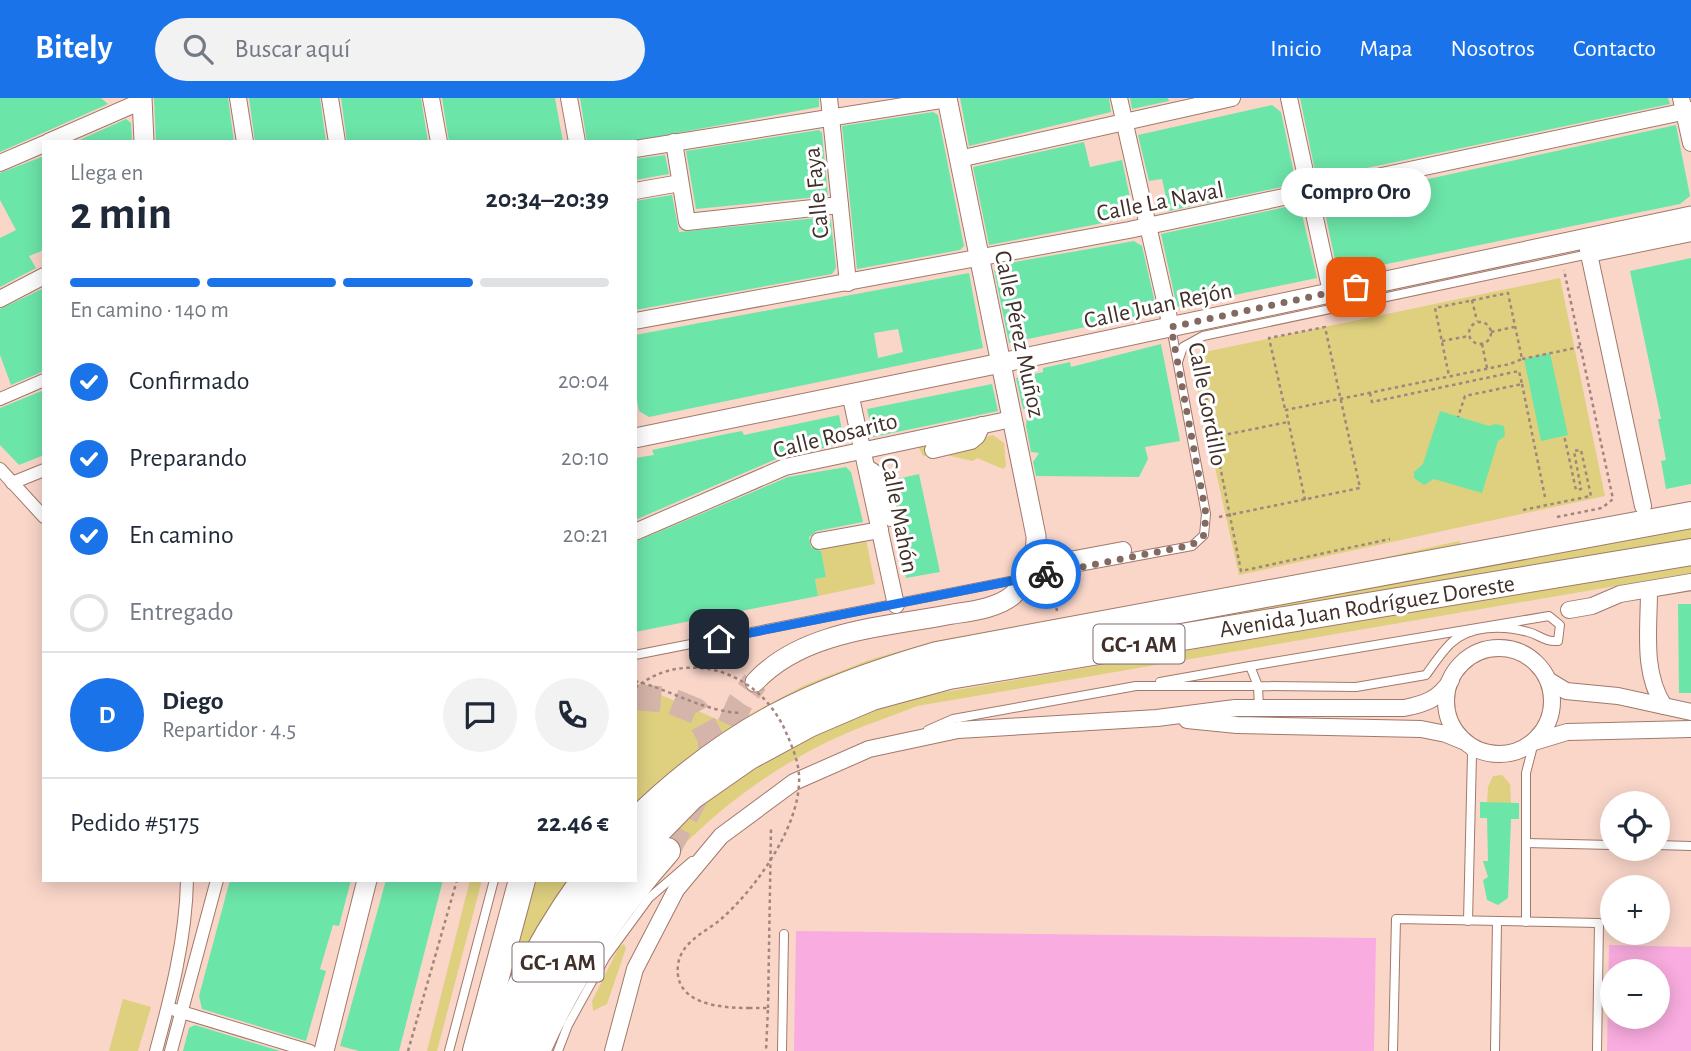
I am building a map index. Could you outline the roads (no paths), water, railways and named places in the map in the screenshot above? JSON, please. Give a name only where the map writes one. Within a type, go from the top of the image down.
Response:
[{"type":"highway","points":[[1434,563],[1495,541],[1643,506],[1691,498]]},
{"type":"highway","name":"Avenida Juan Rodríguez Doreste","points":[[637,820],[686,774],[740,736],[800,703],[864,676],[937,655],[1691,514]]},
{"type":"highway","name":"Avenida Juan Rodríguez Doreste","points":[[637,853],[692,796],[748,757],[809,724],[872,697],[949,676],[1691,552]]},
{"type":"highway","points":[[537,1051],[586,956],[627,897],[667,851]]},
{"type":"highway","points":[[476,1051],[521,882]]},
{"type":"highway","name":"GC-1 AM","points":[[494,1051],[531,964],[583,882]]},
{"type":"highway","name":"GC-1 AM","points":[[518,1051],[552,973],[581,923],[611,882]]},
{"type":"street","points":[[238,98],[245,140]]},
{"type":"street","points":[[330,98],[337,140]]},
{"type":"street","points":[[431,98],[439,140]]},
{"type":"street","points":[[569,98],[577,140]]},
{"type":"street","name":"Calle Faya","points":[[829,98],[848,283]]},
{"type":"street","name":"Calle Gordillo","points":[[1119,98],[1171,327]]},
{"type":"street","points":[[959,159],[1232,98]]},
{"type":"street","points":[[1289,98],[1331,292]]},
{"type":"street","points":[[53,140],[142,99],[144,140]]},
{"type":"street","points":[[637,149],[947,99]]},
{"type":"street","name":"Calle Pérez Muñoz","points":[[947,99],[1037,546],[1023,578]]},
{"type":"street","points":[[1685,107],[1691,143]]},
{"type":"street","name":"Calle La Naval","points":[[637,321],[979,260],[1311,193],[1685,107]]},
{"type":"street","points":[[674,142],[687,222],[840,205]]},
{"type":"street","points":[[0,163],[42,145]]},
{"type":"street","points":[[637,191],[680,183]]},
{"type":"street","name":"Calle Juan Rejón","points":[[1588,247],[1691,216]]},
{"type":"street","name":"Calle Juan Rejón","points":[[637,438],[1331,292],[1588,247],[1691,233]]},
{"type":"street","points":[[1588,247],[1643,506]]},
{"type":"street","points":[[0,299],[42,277]]},
{"type":"street","points":[[0,399],[42,381]]},
{"type":"street","name":"Calle Mahón","points":[[850,393],[886,524],[895,605]]},
{"type":"street","name":"Calle Rosarito","points":[[637,530],[785,467],[1012,419]]},
{"type":"street","points":[[933,450],[971,441],[977,436],[982,425]]},
{"type":"street","points":[[0,469],[42,515]]},
{"type":"street","points":[[12,483],[42,471]]},
{"type":"street","points":[[819,541],[886,524]]},
{"type":"street","points":[[755,682],[769,667],[809,644],[986,608],[1013,594],[1023,578],[1049,572],[1064,561],[1123,550]]},
{"type":"street","points":[[1569,610],[1592,606],[1620,594],[1691,582]]},
{"type":"street","points":[[1649,590],[1648,671],[1656,694],[1664,706]]},
{"type":"street","points":[[613,1051],[635,969],[676,890],[721,836],[794,782],[869,749],[958,730],[1157,718],[1235,708],[1404,708],[1425,704],[1436,697],[1463,662],[1479,652],[1497,648],[1515,650],[1531,658],[1544,671],[1548,680],[1551,709],[1543,732],[1534,741],[1521,750],[1504,754],[1486,753],[1446,734],[1421,729],[1237,724],[1157,718]]},
{"type":"street","points":[[1451,680],[1446,693],[1446,712],[1456,734],[1467,743]]},
{"type":"street","points":[[1548,680],[1566,691],[1618,696],[1691,712]]},
{"type":"street","points":[[1534,741],[1567,732],[1691,729]]},
{"type":"street","points":[[156,1051],[168,1008],[185,918],[187,882]]},
{"type":"street","points":[[172,1051],[216,882]]},
{"type":"street","points":[[324,1051],[366,882]]},
{"type":"street","points":[[168,1008],[310,1051]]},
{"type":"lane","name":"Calle Juan Rejón","points":[[1178,368],[1183,348],[1203,336],[1588,247]]},
{"type":"lane","name":"Calle Gordillo","points":[[1023,578],[1192,545],[1204,535],[1206,514],[1171,327]]},
{"type":"lane","points":[[637,655],[1023,578]]},
{"type":"lane","points":[[903,742],[953,719],[1136,686],[1549,616],[1560,625],[1558,641],[1545,642],[1532,633],[1502,626],[1465,633],[1450,643],[1426,674],[1356,687],[1136,686]]},
{"type":"lane","points":[[1250,666],[1258,686],[1259,708]]},
{"type":"lane","points":[[1525,922],[1526,772],[1534,741]]},
{"type":"lane","points":[[1467,743],[1472,754],[1468,920]]},
{"type":"lane","points":[[558,1051],[568,1025],[605,958],[649,898],[721,836]]},
{"type":"lane","points":[[1526,843],[1600,845]]},
{"type":"lane","points":[[1670,845],[1691,846]]},
{"type":"lane","points":[[449,1051],[493,882]]},
{"type":"lane","points":[[1394,1051],[1396,919],[1599,923],[1597,1051]]},
{"type":"lane","points":[[1495,1051],[1497,921]]},
{"type":"lane","points":[[782,1051],[784,934]]},
{"type":"tunnel","points":[[714,761],[740,703],[755,682]]},
{"type":"tunnel","points":[[637,697],[669,700],[696,711],[711,739],[711,763]]},
{"type":"tunnel","points":[[667,851],[695,798]]},
{"type":"place","name":"Compro Oro","points":[[1356,287]]}]
